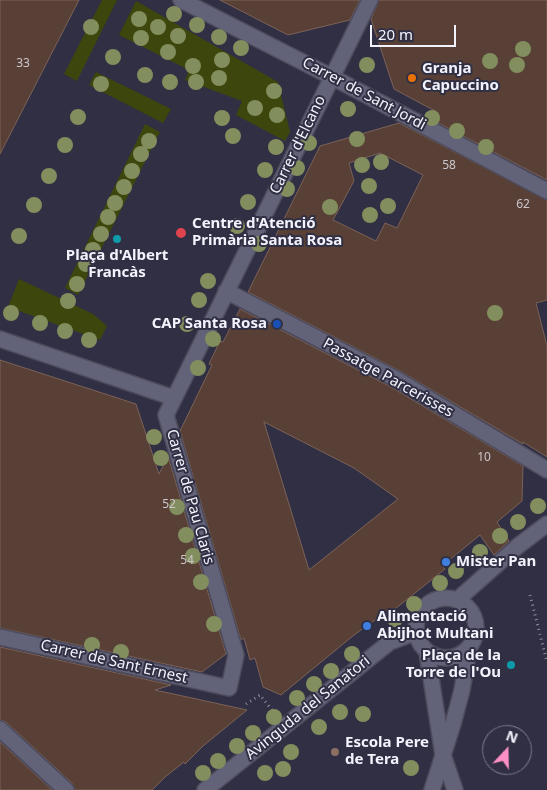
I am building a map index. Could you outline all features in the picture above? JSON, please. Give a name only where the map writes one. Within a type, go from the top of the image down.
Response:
[{"type":"street","name":"Carrer de Sant Jordi","points":[[181,0],[332,77],[547,191]]},
{"type":"street","name":"Carrer d'Elcano","points":[[174,398],[370,0]]},
{"type":"street","name":"Passatge Parcerisses","points":[[226,291],[396,379],[547,470]]},
{"type":"street","points":[[0,339],[174,398]]},
{"type":"street","name":"Carrer de Pau Claris","points":[[174,398],[166,415],[236,655],[229,688]]},
{"type":"street","points":[[457,600],[547,524]]},
{"type":"street","points":[[446,598],[457,600],[464,604],[474,616],[476,633],[474,641],[460,655],[438,658],[427,652],[418,640],[416,623],[419,614],[426,605],[435,600],[446,598]]},
{"type":"street","name":"Avinguda del Sanatori","points":[[205,790],[390,642],[416,632]]},
{"type":"street","name":"Carrer de Sant Ernest","points":[[0,636],[229,688]]},
{"type":"street","points":[[432,790],[462,690],[469,648]]},
{"type":"street","points":[[427,652],[442,755],[455,790]]},
{"type":"street","points":[[0,729],[66,790]]},
{"type":"path","points":[[530,595],[547,662]]},
{"type":"green space","points":[[102,0],[117,0],[77,81],[64,74]]},
{"type":"green space","points":[[136,1],[278,82],[290,132],[285,141],[236,115],[242,101],[185,80],[189,70],[119,35]]},
{"type":"green space","points":[[96,72],[171,109],[163,123],[89,85]]},
{"type":"green space","points":[[145,124],[160,132],[78,295],[65,288]]},
{"type":"green space","points":[[19,279],[93,314],[107,326],[100,340],[8,307]]},
{"type":"building","points":[[0,0],[79,0],[0,154]]},
{"type":"building","points":[[220,0],[360,0],[350,20],[288,35]]},
{"type":"building","points":[[379,0],[547,0],[547,180],[425,116],[437,112],[394,89],[371,19]]},
{"type":"building","points":[[399,123],[547,200],[547,300],[536,303],[547,346],[547,457],[400,371],[248,292],[320,146]],"holes":[[[380,153],[423,175],[397,228],[385,223],[376,241],[333,220],[354,181],[349,163]]]},
{"type":"building","points":[[240,309],[391,387],[523,466],[522,501],[497,522],[509,541],[494,555],[480,535],[442,566],[445,569],[381,620],[379,617],[354,635],[281,695],[263,687],[255,658],[250,660],[244,638],[241,640],[180,431],[212,365],[209,364],[220,341],[223,342]],"holes":[[[264,422],[354,468],[398,499],[309,570]]]},
{"type":"building","points":[[0,360],[136,404],[159,474],[168,456],[226,654],[202,672],[0,628]]},
{"type":"building","points":[[0,647],[171,685],[155,690],[247,710],[203,746],[185,764],[184,762],[165,777],[152,790],[75,790],[72,783],[6,722],[0,720]]},
{"type":"building","points":[[0,742],[52,790],[0,790]]},
{"type":"place","name":"Granja Capuccino","points":[[412,78]]},
{"type":"place","name":"Centre d'Atenció Primària Santa Rosa","points":[[181,233]]},
{"type":"place","name":"Plaça d'Albert Francàs","points":[[117,239]]},
{"type":"place","name":"CAP Santa Rosa","points":[[277,324]]},
{"type":"place","name":"Mister Pan","points":[[446,562]]},
{"type":"place","name":"Alimentació Abijhot Multani","points":[[367,626]]},
{"type":"place","name":"Plaça de la Torre de l'Ou","points":[[511,665]]},
{"type":"place","name":"Escola Pere de Tera","points":[[335,752]]}]
